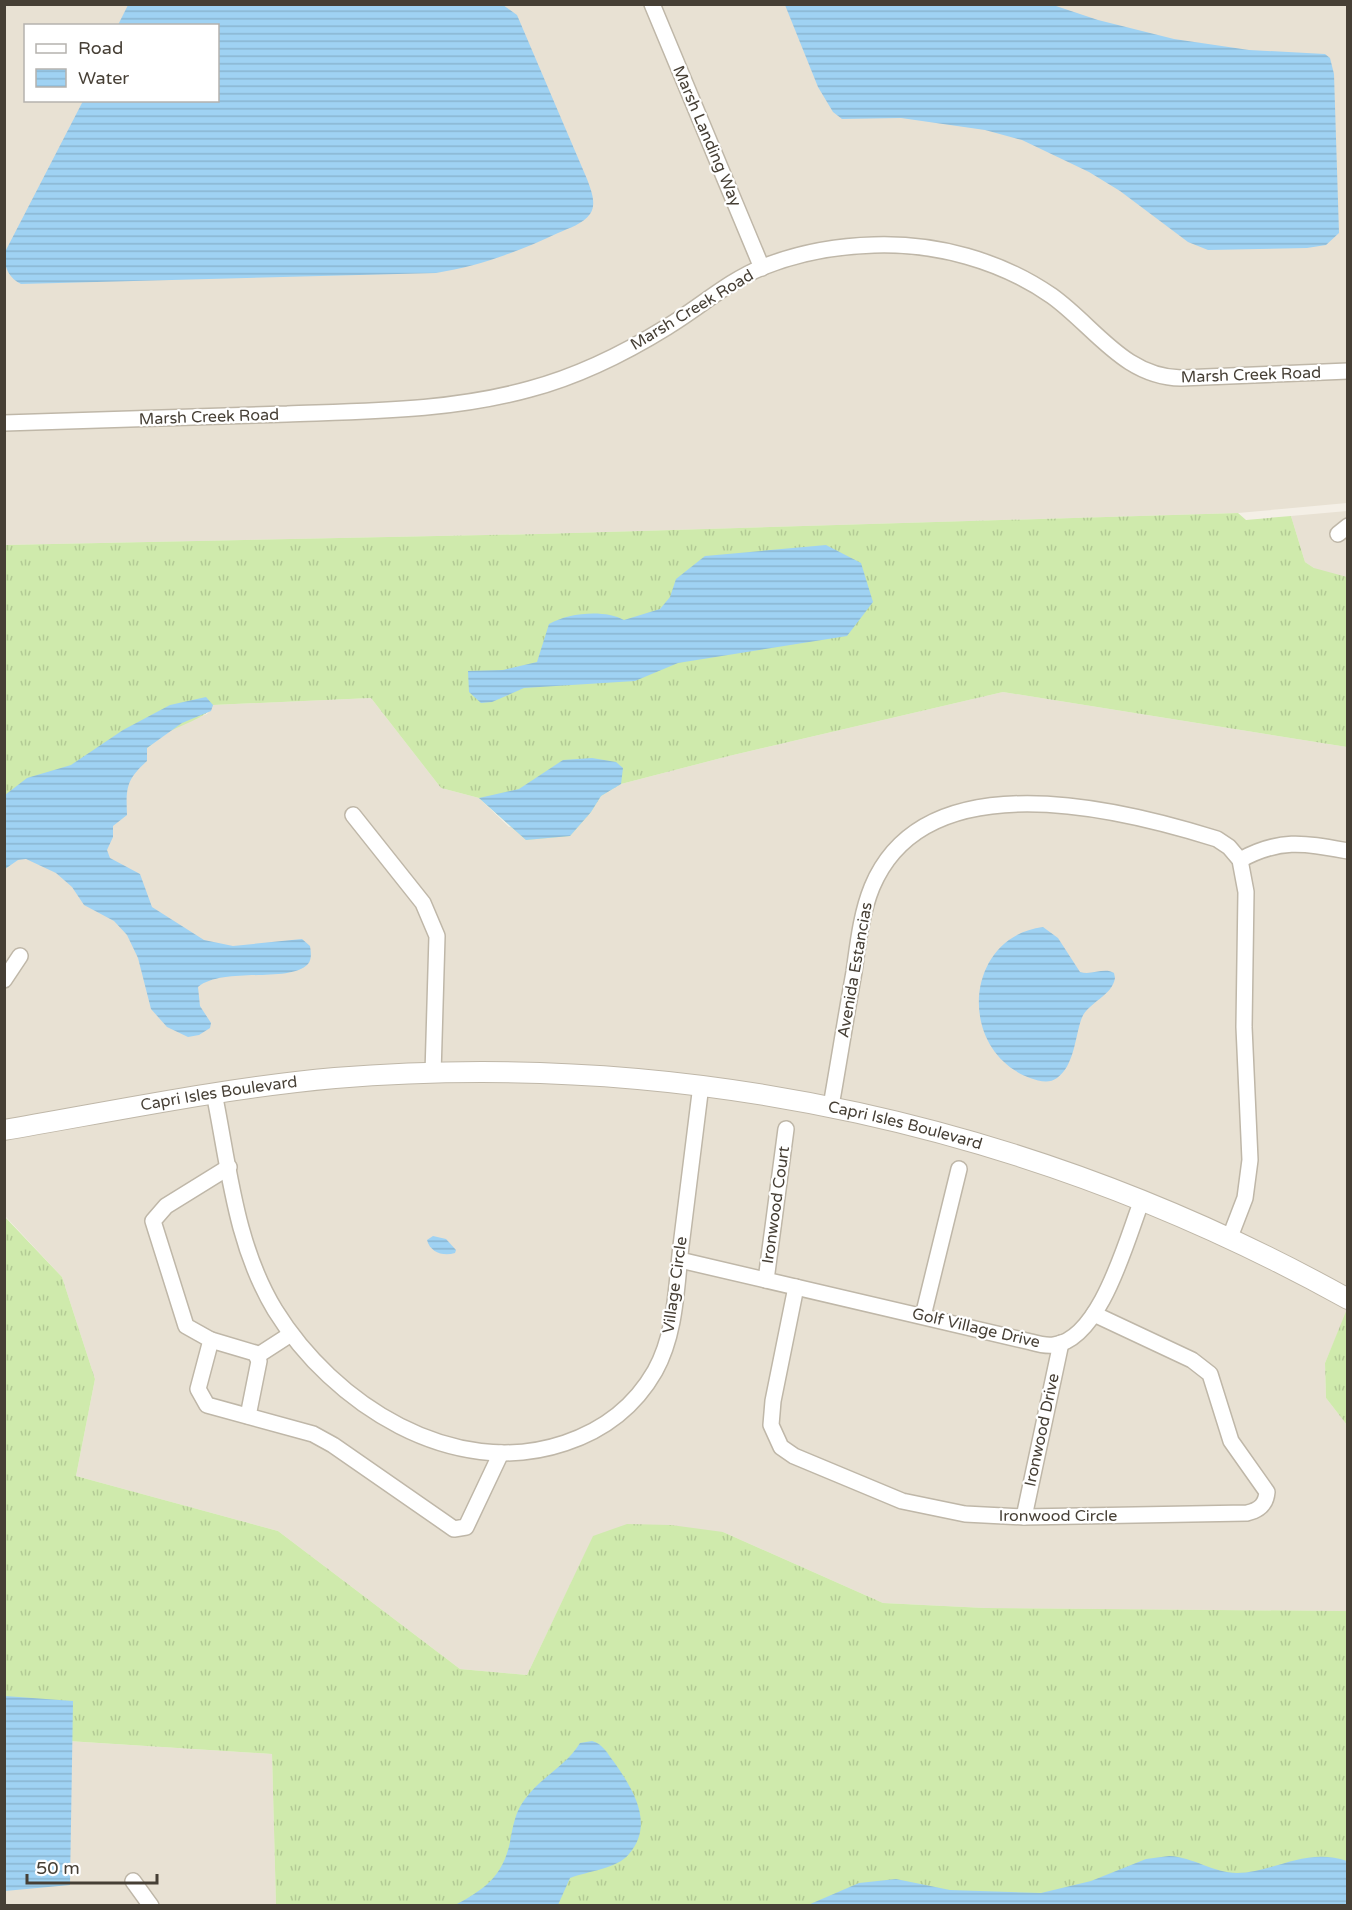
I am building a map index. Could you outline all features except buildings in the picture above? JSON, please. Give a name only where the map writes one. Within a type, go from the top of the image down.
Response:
[{"type":"street","name":"Marsh Landing Way","points":[[652,4],[762,268]]},
{"type":"street","name":"Marsh Creek Road","points":[[4,423],[400,410],[468,404],[533,388],[598,365],[668,327],[726,287],[762,268],[816,251],[845,247],[910,246],[946,251],[988,264],[1031,283],[1071,311],[1127,362],[1146,372],[1181,378],[1347,371]]},
{"type":"street","name":"Avenida Estancias","points":[[831,1106],[868,897],[878,875],[895,850],[923,827],[966,811],[1036,805],[1072,806],[1143,819],[1217,839],[1230,847],[1240,860]]},
{"type":"street","points":[[353,815],[423,903],[434,926],[438,948],[433,1074]]},
{"type":"street","points":[[1230,1237],[1245,1198],[1250,1160],[1244,1027],[1246,892],[1240,860],[1259,850],[1280,844],[1302,843],[1347,851]]},
{"type":"street","points":[[4,980],[20,956]]},
{"type":"street","name":"Capri Isles Boulevard","points":[[4,1130],[214,1093],[333,1079],[433,1074],[534,1073],[701,1085],[831,1106],[919,1126],[1065,1170],[1230,1237],[1347,1299]]},
{"type":"street","name":"Village Circle","points":[[214,1093],[234,1203],[247,1251],[274,1308],[291,1334],[331,1377],[387,1419],[435,1442],[459,1448],[501,1453],[531,1451],[574,1440],[615,1418],[645,1387],[663,1352],[673,1318],[701,1085]]},
{"type":"street","name":"Ironwood Court","points":[[766,1280],[786,1129]]},
{"type":"street","points":[[229,1167],[166,1206],[153,1221],[186,1326],[211,1340],[255,1353],[260,1361],[248,1416]]},
{"type":"street","points":[[922,1316],[959,1169]]},
{"type":"street","name":"Golf Village Drive","points":[[796,1287],[1031,1342],[1046,1345],[1060,1343],[1081,1331],[1094,1314],[1142,1200]]},
{"type":"street","points":[[680,1260],[796,1287]]},
{"type":"street","name":"Ironwood Circle","points":[[796,1287],[772,1416],[773,1435],[781,1447],[820,1469],[902,1501],[965,1514],[1024,1517],[1248,1513],[1261,1507],[1266,1500],[1264,1485],[1231,1441],[1210,1374],[1192,1360],[1094,1314]]},
{"type":"street","points":[[257,1356],[291,1334]]},
{"type":"street","points":[[211,1340],[198,1389],[207,1405],[313,1434],[333,1445],[454,1529],[466,1527],[501,1453]]},
{"type":"street","name":"Ironwood Drive","points":[[1024,1517],[1060,1343]]},
{"type":"street","points":[[133,1881],[151,1905]]},
{"type":"shaded area","points":[[4,5],[1347,5],[1347,503],[1238,513],[539,534],[5,545]]},
{"type":"shaded area","points":[[1347,511],[1347,590],[1305,562],[1291,516]]},
{"type":"shaded area","points":[[1003,692],[1347,747],[1348,1309],[1325,1363],[1326,1398],[1347,1425],[1347,1611],[985,1608],[883,1603],[723,1532],[593,1537],[527,1675],[460,1669],[278,1531],[76,1476],[95,1379],[62,1277],[5,1216],[5,869],[146,748],[182,723],[207,714],[213,705],[371,698],[441,788],[479,798],[509,827],[591,812],[601,796],[621,784],[729,756]]},
{"type":"shaded area","points":[[4,1737],[272,1754],[276,1905],[5,1905]]},
{"type":"green space","points":[[1238,513],[1246,520],[1291,516],[1305,562],[1314,568],[1347,577],[1347,747],[1003,692],[729,756],[621,784],[601,796],[591,812],[570,836],[526,840],[479,798],[441,788],[371,698],[213,705],[206,713],[164,735],[143,751],[5,869],[5,545],[539,534]]},
{"type":"green space","points":[[4,1216],[62,1277],[95,1379],[76,1476],[278,1531],[460,1669],[527,1675],[593,1536],[627,1524],[671,1525],[723,1532],[883,1603],[985,1608],[1347,1611],[1347,1905],[276,1905],[272,1754],[5,1737]]},
{"type":"green space","points":[[1347,1309],[1347,1425],[1326,1398],[1325,1363]]},
{"type":"water","points":[[128,5],[503,5],[517,15],[587,179],[593,197],[592,210],[580,223],[528,246],[498,258],[436,273],[21,284],[12,278],[7,270],[6,250],[82,102],[219,102],[219,24],[118,24]]},
{"type":"water","points":[[785,5],[1053,5],[1098,20],[1174,39],[1249,50],[1325,54],[1330,58],[1334,74],[1339,233],[1326,245],[1307,248],[1208,250],[1188,242],[1120,191],[1089,172],[1022,140],[985,130],[901,118],[842,119],[833,112],[818,87]]},
{"type":"water","points":[[826,545],[861,563],[873,602],[847,636],[678,663],[635,681],[524,688],[492,702],[481,703],[469,692],[468,671],[503,670],[537,662],[549,624],[557,620],[576,615],[607,614],[624,620],[660,609],[670,597],[676,579],[705,556]]},
{"type":"water","points":[[206,697],[213,705],[211,711],[182,723],[147,748],[147,761],[131,779],[129,785],[127,815],[113,826],[113,837],[107,850],[110,858],[140,874],[152,907],[204,940],[233,946],[302,939],[310,946],[311,955],[308,964],[299,970],[272,975],[223,977],[198,987],[200,1006],[211,1023],[210,1028],[199,1035],[188,1037],[167,1027],[151,1009],[138,958],[127,935],[114,921],[84,905],[72,887],[56,873],[26,859],[18,860],[5,869],[5,795],[27,778],[71,765],[123,730],[170,705]]},
{"type":"water","points":[[592,758],[616,762],[623,768],[621,784],[601,796],[591,812],[570,836],[526,840],[479,798],[519,789],[563,760]]},
{"type":"water","points":[[1043,927],[1058,938],[1080,972],[1110,971],[1114,973],[1115,978],[1113,985],[1105,995],[1084,1014],[1073,1051],[1063,1073],[1054,1080],[1047,1081],[1030,1078],[1006,1064],[990,1044],[981,1021],[979,996],[985,972],[997,951],[1017,935]]},
{"type":"water","points":[[433,1236],[446,1239],[456,1250],[455,1253],[438,1253],[431,1248],[427,1240]]},
{"type":"water","points":[[5,1696],[73,1701],[70,1885],[5,1891]]},
{"type":"water","points":[[592,1741],[602,1746],[614,1762],[634,1795],[638,1807],[641,1819],[640,1831],[637,1843],[629,1854],[610,1866],[570,1878],[558,1905],[455,1905],[475,1894],[491,1881],[503,1864],[517,1814],[531,1791],[568,1758],[580,1743]]},
{"type":"water","points":[[1169,1856],[1237,1873],[1251,1872],[1304,1858],[1332,1857],[1347,1861],[1347,1905],[808,1905],[859,1883],[896,1879],[950,1890],[1041,1893],[1091,1881],[1146,1859]]}]
